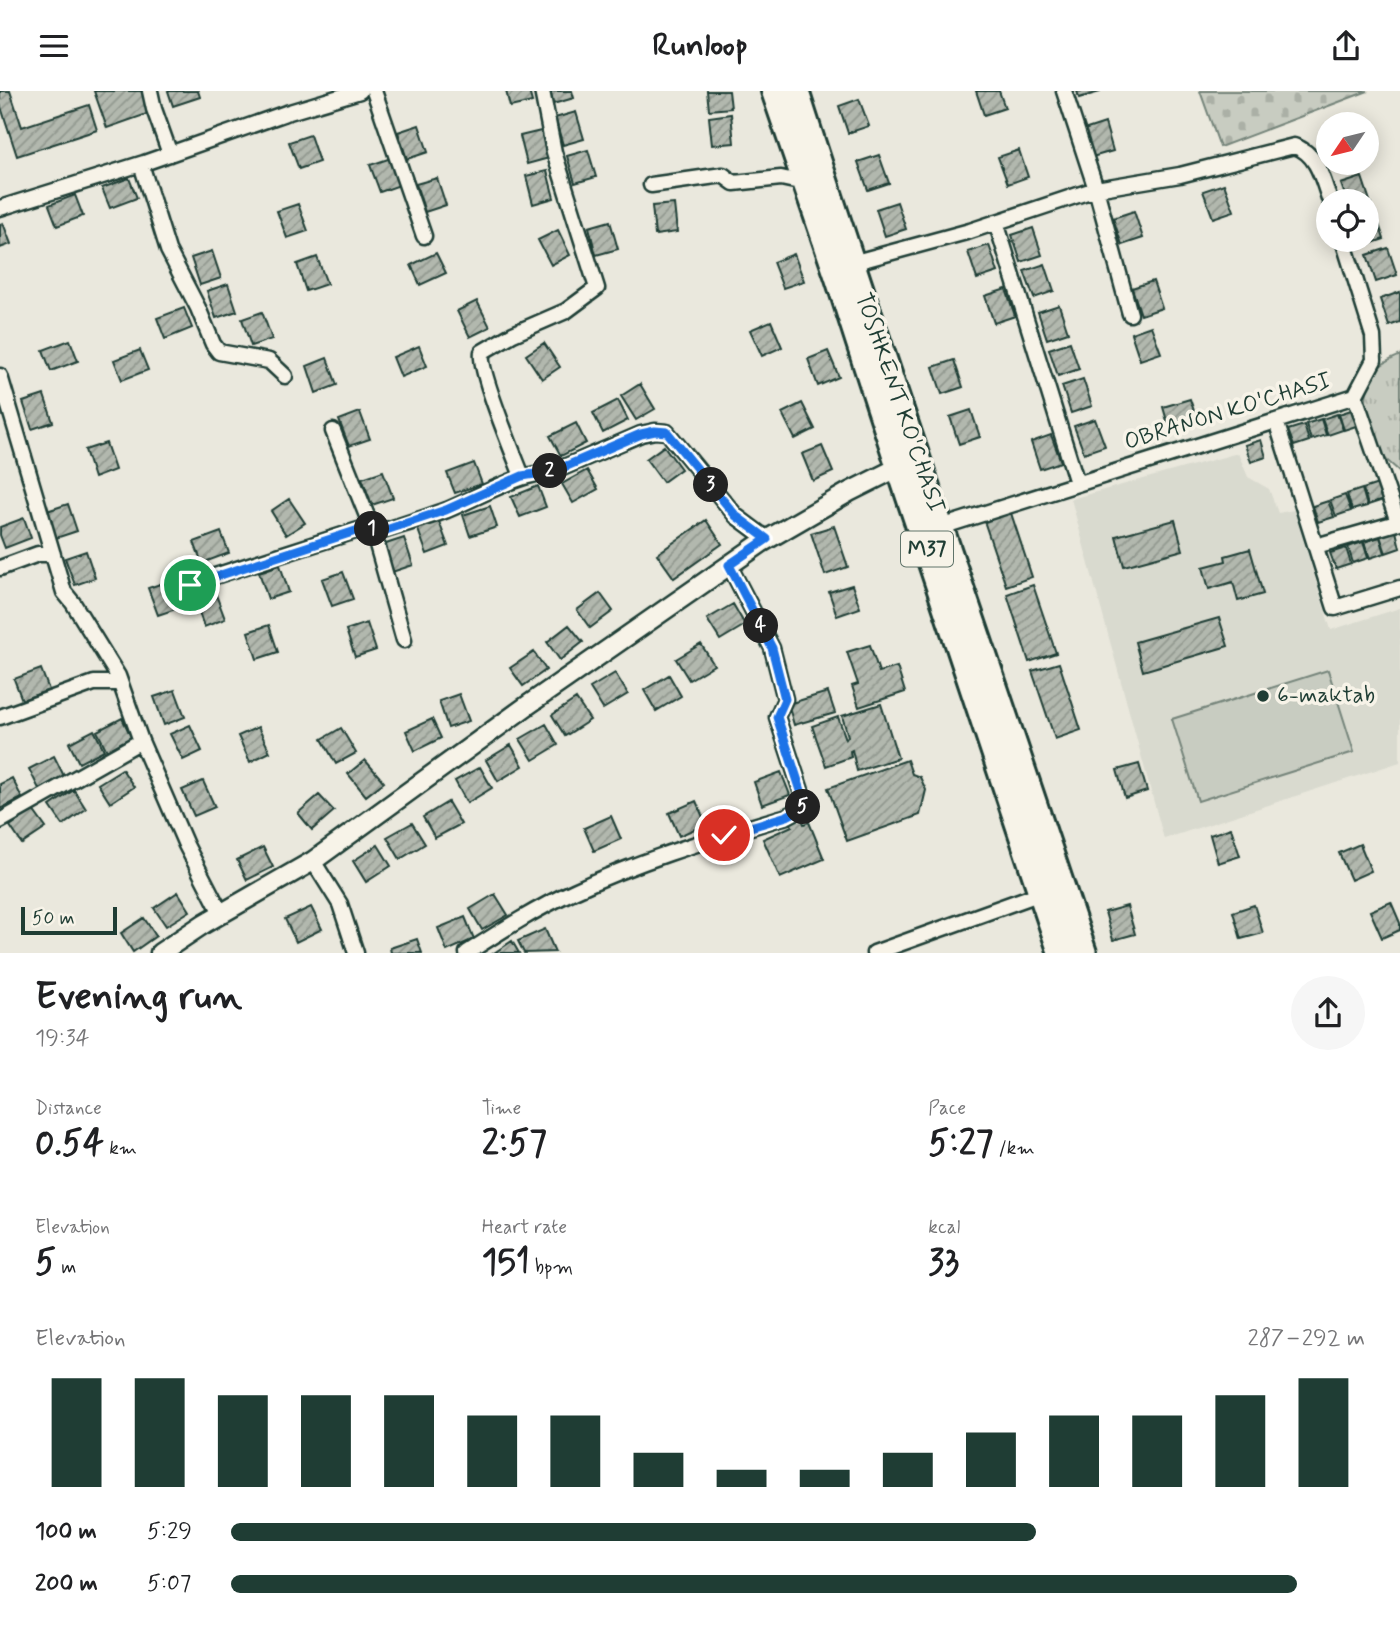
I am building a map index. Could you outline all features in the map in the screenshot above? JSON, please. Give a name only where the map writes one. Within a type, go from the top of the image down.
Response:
[{"type":"highway","name":"TOSHKENT KO'CHASI","points":[[774,91],[1061,953]]},
{"type":"highway","name":"TOSHKENT KO'CHASI","points":[[796,91],[1084,953]]},
{"type":"street","points":[[150,91],[170,154]]},
{"type":"street","points":[[0,208],[360,91]]},
{"type":"street","points":[[374,91],[424,236]]},
{"type":"street","points":[[522,476],[480,359],[482,352],[513,334],[566,311],[597,288],[554,152],[542,91]]},
{"type":"street","points":[[1063,91],[1096,189],[1130,314]]},
{"type":"street","points":[[852,263],[996,222],[1096,189],[1180,175],[1294,146],[1303,149],[1319,167],[1326,189]]},
{"type":"street","points":[[141,164],[168,250],[213,344],[219,352],[269,361],[285,376]]},
{"type":"street","points":[[651,185],[723,175],[734,183],[781,178],[804,183]]},
{"type":"street","points":[[996,222],[1077,483]]},
{"type":"street","name":"OBRANON KO'CHASI","points":[[941,527],[1355,396],[1374,360],[1373,336],[1347,252]]},
{"type":"street","points":[[0,376],[4,404],[64,592],[117,676],[141,741],[186,845],[221,913]]},
{"type":"street","points":[[1316,546],[1399,522],[1355,396]]},
{"type":"street","points":[[1276,421],[1335,608],[1400,588]]},
{"type":"street","points":[[333,431],[372,530],[404,640]]},
{"type":"street","points":[[190,585],[446,510],[522,476],[555,471],[641,434],[655,431],[667,432],[736,516],[767,539]]},
{"type":"street","points":[[160,953],[221,913],[313,861],[528,705],[767,539],[899,467]]},
{"type":"street","points":[[0,568],[38,554],[53,554]]},
{"type":"street","points":[[467,953],[573,891],[655,858],[787,816],[806,806],[777,717],[785,699],[772,648],[729,565]]},
{"type":"street","points":[[0,716],[94,683],[120,683]]},
{"type":"street","points":[[0,821],[141,741]]},
{"type":"street","points":[[313,861],[340,904],[356,953]]},
{"type":"street","points":[[874,953],[1041,893]]},
{"type":"shaded area","name":"6-maktab","points":[[1238,453],[1248,477],[1269,489],[1278,513],[1294,510],[1331,630],[1400,608],[1400,762],[1164,839],[1071,499]]},
{"type":"green space","points":[[1200,91],[1368,91],[1220,147]]},
{"type":"green space","points":[[1400,355],[1400,472],[1386,459],[1373,437],[1366,402],[1367,390],[1377,369]]},
{"type":"green space","points":[[1328,670],[1354,752],[1198,801],[1172,719]]},
{"type":"building","points":[[0,91],[10,91],[22,127],[89,105],[97,130],[17,156],[0,104]]},
{"type":"building","points":[[94,91],[143,91],[150,113],[107,128]]},
{"type":"building","points":[[168,91],[198,91],[200,97],[173,106]]},
{"type":"building","points":[[506,91],[529,91],[532,102],[510,107]]},
{"type":"building","points":[[549,91],[572,91],[574,98],[553,104]]},
{"type":"building","points":[[707,91],[729,91],[731,108],[709,110]]},
{"type":"building","points":[[976,91],[999,91],[1005,108],[984,115]]},
{"type":"building","points":[[1077,91],[1100,91],[1100,92],[1079,98]]},
{"type":"building","points":[[859,99],[869,126],[848,133],[839,106]]},
{"type":"building","points":[[576,112],[584,139],[563,145],[555,118]]},
{"type":"building","points":[[731,114],[734,143],[712,145],[709,117]]},
{"type":"building","points":[[1105,123],[1113,151],[1092,157],[1084,130]]},
{"type":"building","points":[[419,125],[428,152],[407,159],[398,132]]},
{"type":"building","points":[[541,131],[549,158],[527,164],[520,136]]},
{"type":"building","points":[[310,135],[319,162],[299,169],[289,142]]},
{"type":"building","points":[[588,150],[596,177],[575,183],[567,156]]},
{"type":"building","points":[[1019,150],[1028,177],[1008,184],[998,157]]},
{"type":"building","points":[[879,155],[889,183],[868,190],[858,162]]},
{"type":"building","points":[[391,158],[400,185],[380,192],[370,165]]},
{"type":"building","points":[[547,171],[554,198],[533,204],[526,176]]},
{"type":"building","points":[[1362,177],[1366,189],[1343,189],[1341,184]]},
{"type":"building","points":[[129,178],[137,198],[110,208],[102,188]]},
{"type":"building","points":[[437,178],[446,205],[425,212],[416,184]]},
{"type":"building","points":[[1224,184],[1234,211],[1213,218],[1203,191]]},
{"type":"building","points":[[75,195],[83,216],[57,226],[49,205]]},
{"type":"building","points":[[897,202],[906,229],[885,236],[876,209]]},
{"type":"building","points":[[298,204],[308,231],[287,238],[277,211]]},
{"type":"building","points":[[674,204],[677,232],[655,235],[652,206]]},
{"type":"building","points":[[1134,211],[1143,238],[1122,245],[1113,218]]},
{"type":"building","points":[[610,221],[618,249],[596,255],[589,227]]},
{"type":"building","points":[[3,223],[11,244],[0,248],[0,224]]},
{"type":"building","points":[[1379,224],[1384,239],[1379,241]]},
{"type":"building","points":[[1033,228],[1042,255],[1021,262],[1012,235]]},
{"type":"building","points":[[558,230],[570,255],[551,265],[538,240]]},
{"type":"building","points":[[989,245],[998,272],[977,279],[968,252]]},
{"type":"building","points":[[1388,248],[1397,275],[1376,282],[1367,255]]},
{"type":"building","points":[[212,251],[221,278],[200,285],[191,258]]},
{"type":"building","points":[[436,253],[446,273],[420,285],[411,265]]},
{"type":"building","points":[[794,254],[804,281],[783,288],[773,262]]},
{"type":"building","points":[[317,257],[327,284],[306,291],[297,264]]},
{"type":"building","points":[[1045,264],[1054,291],[1034,298],[1024,271]]},
{"type":"building","points":[[1153,281],[1162,308],[1141,315],[1132,288]]},
{"type":"building","points":[[228,284],[237,311],[216,318],[207,291]]},
{"type":"building","points":[[1006,289],[1015,316],[994,323],[985,296]]},
{"type":"building","points":[[1400,292],[1400,322],[1389,326],[1380,299]]},
{"type":"building","points":[[477,301],[490,327],[470,337],[457,311]]},
{"type":"building","points":[[1059,305],[1068,332],[1047,339],[1038,312]]},
{"type":"building","points":[[184,308],[192,328],[165,339],[157,318]]},
{"type":"building","points":[[262,312],[272,339],[251,346],[242,319]]},
{"type":"building","points":[[771,321],[782,347],[762,356],[750,330]]},
{"type":"building","points":[[1151,326],[1161,353],[1140,360],[1131,333]]},
{"type":"building","points":[[70,340],[78,361],[51,371],[43,350]]},
{"type":"building","points":[[1070,342],[1079,369],[1058,376],[1049,349]]},
{"type":"building","points":[[544,343],[560,367],[542,379],[526,355]]},
{"type":"building","points":[[419,346],[427,366],[401,377],[393,357]]},
{"type":"building","points":[[140,350],[148,370],[122,380],[114,360]]},
{"type":"building","points":[[828,351],[839,377],[818,386],[808,359]]},
{"type":"building","points":[[327,358],[337,385],[316,393],[307,366]]},
{"type":"building","points":[[954,360],[963,387],[942,394],[933,367]]},
{"type":"building","points":[[1083,379],[1092,406],[1071,413],[1062,386]]},
{"type":"building","points":[[640,384],[655,409],[636,420],[621,396]]},
{"type":"building","points":[[44,395],[53,422],[32,429],[23,402]]},
{"type":"building","points":[[1190,399],[1197,420],[1169,428],[1163,407]]},
{"type":"building","points":[[618,400],[628,420],[603,433],[593,413]]},
{"type":"building","points":[[802,403],[815,429],[795,439],[782,413]]},
{"type":"building","points":[[1354,409],[1359,425],[1344,430],[1339,414]]},
{"type":"building","points":[[971,410],[980,437],[959,444],[950,417]]},
{"type":"building","points":[[360,412],[370,439],[349,446],[339,420]]},
{"type":"building","points":[[1337,414],[1343,430],[1328,435],[1322,419]]},
{"type":"building","points":[[1095,419],[1105,446],[1084,453],[1074,426]]},
{"type":"building","points":[[1321,419],[1326,435],[1311,440],[1306,424]]},
{"type":"building","points":[[576,423],[586,443],[561,456],[550,436]]},
{"type":"building","points":[[1304,425],[1309,441],[1294,446],[1288,430]]},
{"type":"building","points":[[1051,435],[1061,462],[1040,469],[1031,442]]},
{"type":"building","points":[[1261,440],[1266,457],[1251,462],[1245,445]]},
{"type":"building","points":[[106,443],[115,470],[94,478],[85,450]]},
{"type":"building","points":[[664,446],[681,469],[663,482],[646,459]]},
{"type":"building","points":[[822,446],[833,472],[813,481],[802,454]]},
{"type":"building","points":[[474,463],[482,484],[455,493],[447,473]]},
{"type":"building","points":[[587,470],[598,489],[573,503],[562,484]]},
{"type":"building","points":[[383,471],[393,498],[372,505],[362,478]]},
{"type":"building","points":[[1378,484],[1383,500],[1368,505],[1363,489]]},
{"type":"building","points":[[538,486],[546,507],[520,517],[511,497]]},
{"type":"building","points":[[1362,489],[1367,506],[1352,510],[1347,494]]},
{"type":"building","points":[[1345,495],[1351,511],[1336,516],[1330,500]]},
{"type":"building","points":[[289,499],[305,523],[286,535],[271,511]]},
{"type":"building","points":[[1328,501],[1334,517],[1318,522],[1313,506]]},
{"type":"building","points":[[68,504],[77,531],[56,538],[47,511]]},
{"type":"building","points":[[490,506],[497,527],[470,536],[463,515]]},
{"type":"building","points":[[1010,510],[1032,577],[1006,586],[983,518]]},
{"type":"building","points":[[24,518],[31,538],[5,548],[0,527]]},
{"type":"building","points":[[438,519],[448,546],[427,554],[417,527]]},
{"type":"building","points":[[706,520],[722,544],[674,578],[657,554]]},
{"type":"building","points":[[1175,520],[1183,550],[1124,566],[1116,536]]},
{"type":"building","points":[[834,526],[848,567],[825,575],[811,533]]},
{"type":"building","points":[[1396,531],[1400,548],[1386,553],[1380,536]]},
{"type":"building","points":[[221,532],[229,553],[202,563],[194,542]]},
{"type":"building","points":[[1380,537],[1385,553],[1370,558],[1364,542]]},
{"type":"building","points":[[404,538],[413,565],[392,572],[383,545]]},
{"type":"building","points":[[1363,542],[1368,558],[1353,563],[1348,547]]},
{"type":"building","points":[[1346,548],[1351,564],[1336,569],[1330,553]]},
{"type":"building","points":[[1250,549],[1263,594],[1238,601],[1233,582],[1209,589],[1203,567],[1226,561],[1225,556]]},
{"type":"building","points":[[86,551],[95,578],[75,585],[65,558]]},
{"type":"building","points":[[280,565],[289,592],[268,599],[259,572]]},
{"type":"building","points":[[343,572],[353,599],[332,606],[322,579]]},
{"type":"building","points":[[169,581],[179,608],[158,615],[148,588]]},
{"type":"building","points":[[852,585],[860,608],[837,616],[829,592]]},
{"type":"building","points":[[1033,585],[1056,653],[1029,662],[1007,594]]},
{"type":"building","points":[[215,592],[225,619],[204,627],[195,600]]},
{"type":"building","points":[[600,593],[613,611],[590,628],[577,610]]},
{"type":"building","points":[[733,604],[745,625],[720,640],[707,619]]},
{"type":"building","points":[[1219,618],[1228,646],[1143,671],[1135,642]]},
{"type":"building","points":[[367,623],[376,650],[355,657],[346,630]]},
{"type":"building","points":[[269,625],[278,652],[257,659],[248,632]]},
{"type":"building","points":[[569,625],[583,642],[560,660],[547,642]]},
{"type":"building","points":[[701,644],[714,665],[689,680],[676,659]]},
{"type":"building","points":[[870,645],[879,672],[897,667],[905,692],[859,707],[852,686],[858,684],[847,652]]},
{"type":"building","points":[[534,652],[546,670],[523,686],[510,668]]},
{"type":"building","points":[[1059,663],[1081,730],[1055,739],[1032,671]]},
{"type":"building","points":[[41,669],[49,690],[22,700],[14,679]]},
{"type":"building","points":[[615,673],[628,694],[603,709],[590,688]]},
{"type":"building","points":[[669,675],[681,696],[656,711],[644,690]]},
{"type":"building","points":[[175,690],[185,717],[164,725],[154,697]]},
{"type":"building","points":[[828,692],[835,713],[794,725],[788,704]]},
{"type":"building","points":[[459,694],[469,721],[448,728],[439,701]]},
{"type":"building","points":[[576,699],[590,720],[565,736],[552,715]]},
{"type":"building","points":[[881,704],[898,758],[857,771],[852,750],[851,757],[826,766],[812,726],[838,717],[846,739],[848,736],[842,716]]},
{"type":"building","points":[[122,718],[132,738],[107,751],[97,731]]},
{"type":"building","points":[[432,719],[441,738],[415,751],[406,731]]},
{"type":"building","points":[[546,724],[558,745],[533,760],[520,739]]},
{"type":"building","points":[[190,725],[202,751],[183,760],[170,734]]},
{"type":"building","points":[[258,727],[270,752],[250,762],[238,736]]},
{"type":"building","points":[[341,728],[356,753],[336,764],[322,739]]},
{"type":"building","points":[[94,730],[104,750],[79,763],[69,743]]},
{"type":"building","points":[[511,745],[523,766],[498,781],[486,760]]},
{"type":"building","points":[[54,756],[64,776],[39,789],[29,769]]},
{"type":"building","points":[[365,760],[384,782],[366,796],[348,774]]},
{"type":"building","points":[[907,760],[912,774],[920,777],[926,790],[920,815],[847,841],[828,788]]},
{"type":"building","points":[[1139,764],[1147,791],[1125,798],[1117,770]]},
{"type":"building","points":[[480,767],[492,788],[467,803],[455,781]]},
{"type":"building","points":[[122,769],[134,787],[110,803],[98,784]]},
{"type":"building","points":[[781,772],[790,795],[762,805],[754,782]]},
{"type":"building","points":[[12,778],[22,798],[0,809],[0,784]]},
{"type":"building","points":[[203,781],[215,807],[194,816],[182,790]]},
{"type":"building","points":[[74,790],[86,809],[63,825],[50,806]]},
{"type":"building","points":[[319,795],[334,811],[312,830],[298,813]]},
{"type":"building","points":[[696,801],[706,824],[679,836],[669,813]]},
{"type":"building","points":[[448,802],[461,824],[435,838],[423,817]]},
{"type":"building","points":[[33,810],[46,828],[22,844],[10,826]]},
{"type":"building","points":[[611,816],[621,839],[594,851],[584,828]]},
{"type":"building","points":[[801,817],[804,824],[809,822],[824,859],[780,878],[763,839],[792,826],[790,822]]},
{"type":"building","points":[[412,823],[425,844],[400,859],[387,837]]},
{"type":"building","points":[[1231,828],[1240,856],[1218,863],[1210,835]]},
{"type":"building","points":[[1360,844],[1371,871],[1351,880],[1339,853]]},
{"type":"building","points":[[378,845],[391,866],[366,882],[353,861]]},
{"type":"building","points":[[263,847],[273,867],[247,880],[237,860]]},
{"type":"building","points":[[178,892],[190,911],[166,926],[154,908]]},
{"type":"building","points":[[495,894],[508,915],[482,930],[470,909]]},
{"type":"building","points":[[1391,902],[1400,923],[1400,930],[1382,938],[1370,911]]},
{"type":"building","points":[[1254,905],[1263,933],[1241,939],[1233,912]]},
{"type":"building","points":[[1127,906],[1135,934],[1113,940],[1105,912]]},
{"type":"building","points":[[311,907],[322,929],[296,942],[285,919]]},
{"type":"building","points":[[465,917],[474,939],[447,951],[438,928]]},
{"type":"building","points":[[144,918],[156,936],[133,952],[121,933]]},
{"type":"building","points":[[545,929],[555,952],[524,953],[518,941]]},
{"type":"building","points":[[417,939],[422,953],[391,953],[390,948]]},
{"type":"building","points":[[512,941],[519,953],[494,953]]},
{"type":"place","name":"6-maktab","points":[[1263,696]]},
{"type":"route","points":[[190,585],[371,526],[374,534],[446,510],[522,476],[555,471],[641,434],[667,432],[736,516],[767,539],[729,565],[772,648],[785,699],[777,717],[806,806],[787,816],[724,835]]}]
